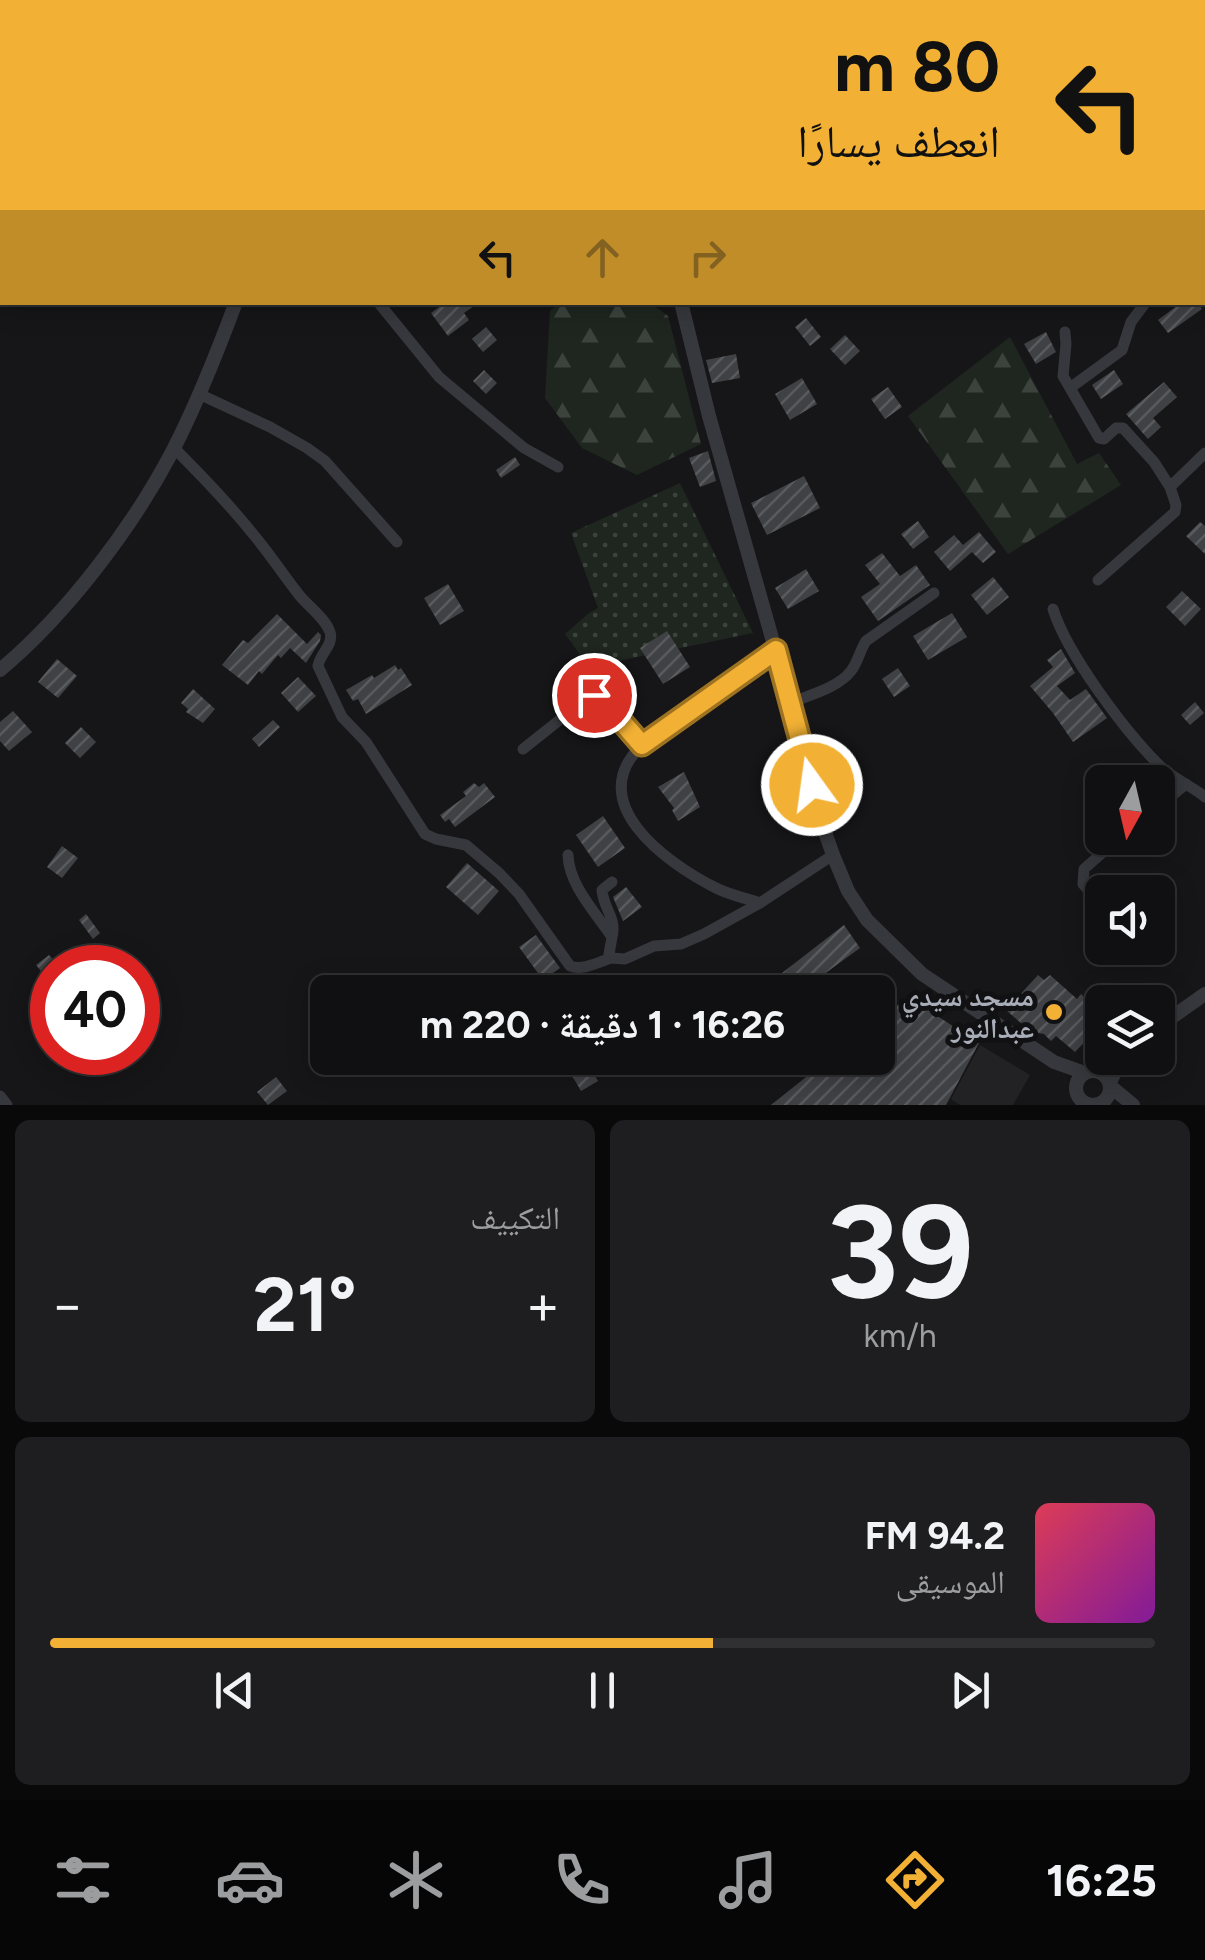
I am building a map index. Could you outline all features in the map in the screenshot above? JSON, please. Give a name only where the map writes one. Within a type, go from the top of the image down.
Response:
[{"type":"street","points":[[0,670],[43,632],[132,516],[174,448],[235,305]]},
{"type":"street","points":[[380,305],[440,377],[524,448],[558,467]]},
{"type":"street","points":[[682,305],[818,812],[848,891],[867,920],[922,974],[1054,1062],[1085,1071]]},
{"type":"street","points":[[1070,388],[1122,350],[1131,322],[1144,305]]},
{"type":"street","points":[[1064,332],[1062,372],[1099,438],[1103,440],[1116,428],[1123,428],[1154,462],[1176,504],[1175,512],[1098,580]]},
{"type":"street","points":[[199,394],[270,426],[325,461],[398,542]]},
{"type":"street","points":[[174,448],[254,534],[304,601],[325,622],[330,642],[319,657],[318,666],[342,717],[366,742],[425,834],[462,843],[499,873],[519,894],[570,966],[584,967],[611,958],[625,958],[654,946],[681,944],[760,903],[833,856]]},
{"type":"street","points":[[1170,487],[1205,453]]},
{"type":"street","points":[[790,703],[844,678],[854,667],[866,640],[934,594]]},
{"type":"street","points":[[1053,609],[1066,639],[1107,702],[1161,768],[1205,796]]},
{"type":"street","points":[[760,903],[717,888],[648,840],[624,804],[620,777],[630,756],[642,745],[776,650]]},
{"type":"street","points":[[523,748],[591,695],[603,700],[642,745]]},
{"type":"street","points":[[1175,793],[1186,784]]},
{"type":"street","points":[[568,855],[568,868],[577,886],[612,936]]},
{"type":"street","points":[[1085,887],[1084,869],[1100,855]]},
{"type":"street","points":[[611,958],[614,926],[602,900],[602,890],[612,882]]},
{"type":"street","points":[[1175,1015],[1205,994]]},
{"type":"street","points":[[1054,1062],[1073,1095],[1092,1105],[1104,1101],[1114,1075]]},
{"type":"street","points":[[1073,1095],[1078,1079],[1085,1074]]},
{"type":"street","points":[[1102,1075],[1132,1105]]},
{"type":"street","points":[[0,1096],[7,1105]]},
{"type":"shaded area","points":[[980,1045],[1030,1075],[1013,1105],[960,1105],[951,1099]]},
{"type":"green space","points":[[557,305],[653,305],[668,316],[701,444],[637,475],[582,448],[545,398],[550,311]]},
{"type":"green space","points":[[1010,337],[1077,464],[1099,453],[1121,485],[1008,554],[908,416]]},
{"type":"green space","points":[[680,483],[753,633],[589,667],[565,634],[598,608],[571,533]]},
{"type":"building","points":[[442,305],[475,305],[464,313],[469,320],[448,336],[431,313]]},
{"type":"building","points":[[1178,305],[1199,305],[1202,309],[1168,333],[1158,320]]},
{"type":"building","points":[[806,318],[821,337],[810,346],[795,327]]},
{"type":"building","points":[[486,327],[497,340],[483,352],[472,339]]},
{"type":"building","points":[[1046,332],[1056,352],[1036,364],[1024,344]]},
{"type":"building","points":[[845,335],[860,351],[845,365],[830,349]]},
{"type":"building","points":[[736,354],[740,378],[712,383],[706,360]]},
{"type":"building","points":[[484,370],[497,383],[486,394],[473,381]]},
{"type":"building","points":[[1114,370],[1123,384],[1101,399],[1092,385]]},
{"type":"building","points":[[802,378],[817,404],[790,420],[775,394]]},
{"type":"building","points":[[1164,382],[1177,397],[1153,418],[1161,427],[1148,439],[1126,414]]},
{"type":"building","points":[[888,387],[902,407],[885,419],[871,399]]},
{"type":"building","points":[[708,451],[716,481],[700,487],[689,458]]},
{"type":"building","points":[[515,457],[520,465],[501,478],[496,470]]},
{"type":"building","points":[[804,476],[820,508],[767,535],[751,503]]},
{"type":"building","points":[[918,521],[929,537],[913,549],[901,534]]},
{"type":"building","points":[[1200,522],[1205,526],[1205,554],[1186,536]]},
{"type":"building","points":[[979,532],[996,552],[983,563],[972,552],[950,571],[934,552],[954,535],[963,545]]},
{"type":"building","points":[[882,553],[900,576],[916,565],[930,585],[878,621],[861,597],[880,584],[865,565]]},
{"type":"building","points":[[806,569],[819,591],[788,609],[775,588]]},
{"type":"building","points":[[993,577],[1009,597],[987,615],[971,595]]},
{"type":"building","points":[[448,584],[464,611],[440,625],[424,598]]},
{"type":"building","points":[[1182,591],[1201,609],[1185,626],[1166,607]]},
{"type":"building","points":[[952,613],[967,637],[928,660],[913,636]]},
{"type":"building","points":[[277,614],[307,644],[318,632],[320,641],[306,663],[290,648],[281,658],[278,655],[262,674],[259,671],[248,685],[222,665],[243,640],[248,643]]},
{"type":"building","points":[[667,631],[690,667],[663,684],[640,648]]},
{"type":"building","points":[[1061,649],[1075,673],[1057,686],[1070,700],[1086,689],[1107,718],[1073,742],[1030,686],[1053,667],[1047,660]]},
{"type":"building","points":[[57,659],[77,676],[58,698],[38,682]]},
{"type":"building","points":[[395,665],[412,685],[366,714],[358,699],[353,701],[346,690]]},
{"type":"building","points":[[898,668],[910,686],[894,697],[882,679]]},
{"type":"building","points":[[298,677],[316,696],[298,712],[281,693]]},
{"type":"building","points":[[193,689],[215,709],[203,723],[186,712],[188,709],[181,703]]},
{"type":"building","points":[[1195,702],[1204,713],[1190,725],[1181,715]]},
{"type":"building","points":[[13,711],[32,732],[9,751],[0,741],[0,722]]},
{"type":"building","points":[[273,720],[280,727],[259,747],[252,739]]},
{"type":"building","points":[[81,727],[96,742],[80,758],[65,743]]},
{"type":"building","points":[[684,772],[700,807],[678,821],[674,808],[658,787]]},
{"type":"building","points":[[474,783],[479,787],[484,783],[495,797],[455,827],[449,819],[445,822],[440,815],[466,796],[463,792]]},
{"type":"building","points":[[603,816],[625,848],[598,867],[576,835]]},
{"type":"building","points":[[62,846],[78,858],[62,878],[47,867]]},
{"type":"building","points":[[467,863],[499,891],[478,915],[446,887]]},
{"type":"building","points":[[626,887],[642,907],[623,921],[613,897]]},
{"type":"building","points":[[86,914],[100,933],[93,939],[79,920]]},
{"type":"building","points":[[844,925],[860,948],[823,975],[782,973]]},
{"type":"building","points":[[536,935],[560,968],[550,975],[539,975],[519,947]]},
{"type":"building","name":"مسجد سيدي عبدالنور","points":[[1038,975],[1044,980],[1050,975],[1077,999],[1081,994],[1085,998],[1085,1042],[1075,1052],[1056,1036],[1051,1041],[1044,1034],[1031,1032],[1006,1010]]},
{"type":"building","points":[[908,997],[979,1043],[946,1105],[771,1105],[809,1075],[895,1075],[895,1007]]},
{"type":"building","points":[[572,1075],[594,1075],[598,1081],[581,1091]]},
{"type":"building","points":[[276,1077],[287,1091],[268,1105],[257,1092]]},
{"type":"place","name":"مسجد سيدي عبدالنور","points":[[1054,1012]]},
{"type":"route","points":[[594,695],[603,700],[642,745],[776,650],[812,785]]}]
